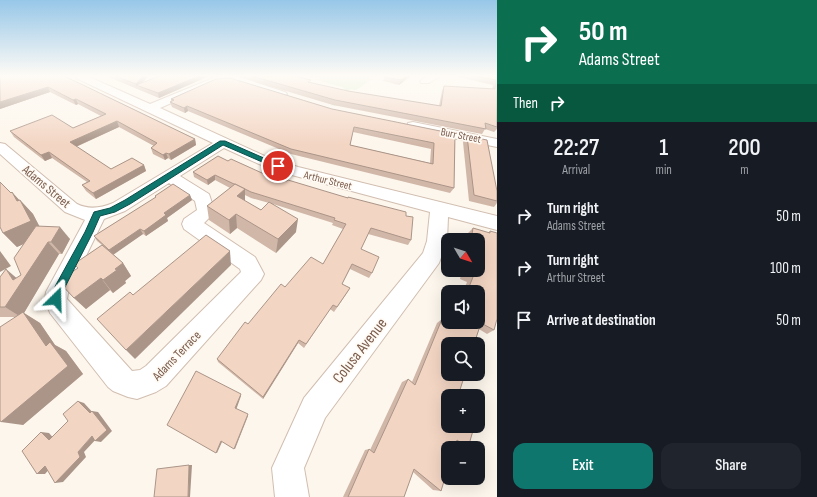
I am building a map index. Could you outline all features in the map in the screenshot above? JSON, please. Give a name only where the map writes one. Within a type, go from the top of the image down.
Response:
[{"type":"street","name":"Arthur Street","points":[[131,99],[222,143],[293,171],[497,222]]},
{"type":"street","points":[[150,108],[171,99]]},
{"type":"street","name":"Burr Street","points":[[399,123],[497,143]]},
{"type":"street","name":"Adams Street","points":[[0,147],[71,208],[83,213],[97,214],[119,207],[222,143]]},
{"type":"street","name":"Adams Terrace","points":[[97,214],[57,292],[56,299],[58,305],[118,377],[124,382],[138,386],[149,382],[156,376],[253,274],[248,263],[191,224],[206,212],[203,198],[168,176]]},
{"type":"street","name":"Colusa Avenue","points":[[292,497],[288,468],[314,408],[432,257],[437,241],[440,220],[439,208]]},
{"type":"green space","points":[[336,99],[342,99],[337,106],[331,105]]},
{"type":"building","points":[[0,99],[9,99],[0,102]]},
{"type":"building","points":[[76,99],[112,99],[195,139],[169,154],[166,153],[163,155],[151,148],[157,143],[117,121],[70,142],[111,169],[132,158],[144,165],[93,193],[82,185],[90,181],[49,152],[41,155],[10,131],[52,115],[73,128],[106,114]]},
{"type":"building","points":[[172,99],[300,99],[332,109],[455,134],[454,188],[291,149],[187,106],[184,108],[170,102],[174,100]],"holes":[[[354,127],[434,143],[433,164],[350,145]]]},
{"type":"building","points":[[332,99],[399,99],[441,106],[442,99],[497,99],[497,127],[485,123],[486,129]]},
{"type":"building","points":[[467,136],[487,140],[497,191],[497,201],[474,195]]},
{"type":"building","points":[[218,156],[228,161],[231,159],[273,178],[288,180],[348,198],[406,212],[406,216],[413,217],[411,240],[371,228],[361,249],[379,257],[372,273],[352,264],[342,284],[350,288],[337,307],[333,305],[306,344],[299,340],[263,397],[217,359],[245,322],[248,324],[281,284],[285,287],[311,257],[323,264],[346,224],[334,220],[335,218],[251,192],[215,175],[207,180],[193,172]]},
{"type":"building","points":[[0,182],[11,193],[12,192],[17,201],[20,200],[31,221],[3,233],[0,227]]},
{"type":"building","points":[[173,184],[190,195],[164,213],[166,215],[144,231],[140,229],[109,250],[94,236],[156,197],[155,196]]},
{"type":"building","points":[[235,184],[245,189],[237,196],[261,210],[269,202],[298,219],[278,239],[236,214],[229,220],[207,206]]},
{"type":"building","points":[[36,226],[60,227],[51,242],[48,242],[5,307],[0,307],[0,277],[6,269],[13,280],[21,275],[14,258]]},
{"type":"building","points":[[473,228],[490,233],[490,231],[497,233],[497,319],[494,330],[485,325],[485,285],[470,285],[473,277],[485,277],[485,233],[472,233]]},
{"type":"building","points":[[206,235],[230,251],[126,350],[97,319],[130,292],[133,295]]},
{"type":"building","points":[[102,245],[123,263],[115,269],[117,270],[103,280],[101,278],[74,298],[58,281],[78,268],[74,264]]},
{"type":"building","points":[[23,312],[46,346],[50,342],[68,366],[1,422],[0,327]]},
{"type":"building","points":[[441,321],[441,329],[479,329],[476,337],[441,337],[441,381],[463,381],[460,389],[441,389],[441,433],[472,433],[470,441],[441,441],[441,485],[443,485],[441,491],[414,469],[404,497],[348,497],[369,449],[374,453],[408,379],[415,385]]},
{"type":"building","points":[[196,371],[241,394],[235,408],[248,414],[234,449],[221,441],[216,453],[167,425]]},
{"type":"building","points":[[78,401],[90,413],[92,411],[107,430],[95,441],[92,436],[78,452],[80,457],[55,483],[45,466],[37,474],[22,451],[41,432],[49,440],[68,421],[63,414]]},
{"type":"building","points":[[189,465],[188,497],[154,497],[157,469]]},
{"type":"route","points":[[56,299],[57,292],[97,214],[112,210],[127,202],[222,143],[278,166]]}]
